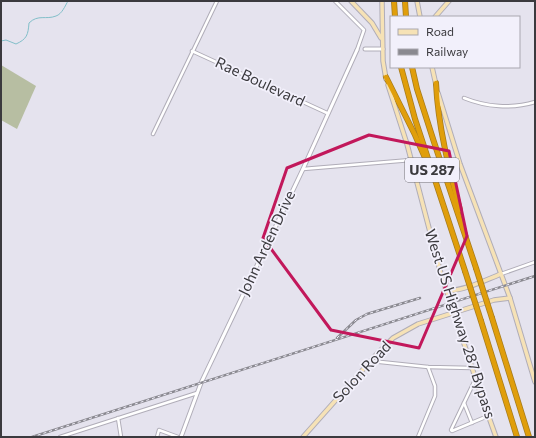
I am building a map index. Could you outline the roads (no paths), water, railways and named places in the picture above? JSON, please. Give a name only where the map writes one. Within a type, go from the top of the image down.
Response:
[{"type":"highway","points":[[394,1],[395,16]]},
{"type":"highway","points":[[405,1],[406,16]]},
{"type":"highway","name":"US 287","points":[[401,68],[414,119],[465,271],[517,437]]},
{"type":"highway","name":"US 287","points":[[412,68],[422,104],[476,268],[529,437]]},
{"type":"highway","points":[[386,77],[415,136],[441,199]]},
{"type":"highway","points":[[436,83],[441,129],[461,214],[461,222]]},
{"type":"main road","points":[[351,1],[376,27],[382,42]]},
{"type":"main road","name":"West US Highway 287 Bypass","points":[[382,1],[382,42],[386,77],[411,160],[441,274],[475,380],[496,437]]},
{"type":"main road","points":[[417,1],[420,16]]},
{"type":"main road","points":[[436,16],[449,1]]},
{"type":"main road","points":[[432,68],[443,111],[460,164],[510,298],[535,382]]},
{"type":"main road","points":[[447,291],[453,291],[481,283],[501,274]]},
{"type":"main road","name":"Solon Road","points":[[303,437],[370,361],[390,340],[397,335],[418,324],[494,300],[510,298]]},
{"type":"street","points":[[153,134],[217,1]]},
{"type":"street","points":[[335,1],[364,30],[357,50]]},
{"type":"street","points":[[365,49],[383,49]]},
{"type":"street","name":"John Arden Drive","points":[[182,437],[197,393],[303,169],[327,113],[357,50]]},
{"type":"street","name":"Rae Boulevard","points":[[192,51],[327,113]]},
{"type":"street","points":[[464,98],[478,103],[499,106],[516,106],[535,102]]},
{"type":"street","points":[[303,169],[411,160]]},
{"type":"street","points":[[501,274],[535,262]]},
{"type":"street","points":[[370,361],[428,367],[472,368]]},
{"type":"street","points":[[418,437],[435,396],[435,390],[428,367]]},
{"type":"street","points":[[532,370],[535,373]]},
{"type":"street","points":[[475,380],[451,430],[452,431],[488,416]]},
{"type":"street","points":[[60,437],[197,393]]},
{"type":"street","points":[[464,402],[472,423]]},
{"type":"street","points":[[118,418],[121,437]]},
{"type":"street","points":[[156,437],[159,430],[178,437]]},
{"type":"waterway","points":[[1,41],[6,40],[16,44],[20,42],[26,36],[29,23],[32,20],[52,17],[60,14],[68,1]]},
{"type":"railway","points":[[32,437],[535,276]]},
{"type":"railway","points":[[337,338],[356,320],[367,314],[420,298]]}]
